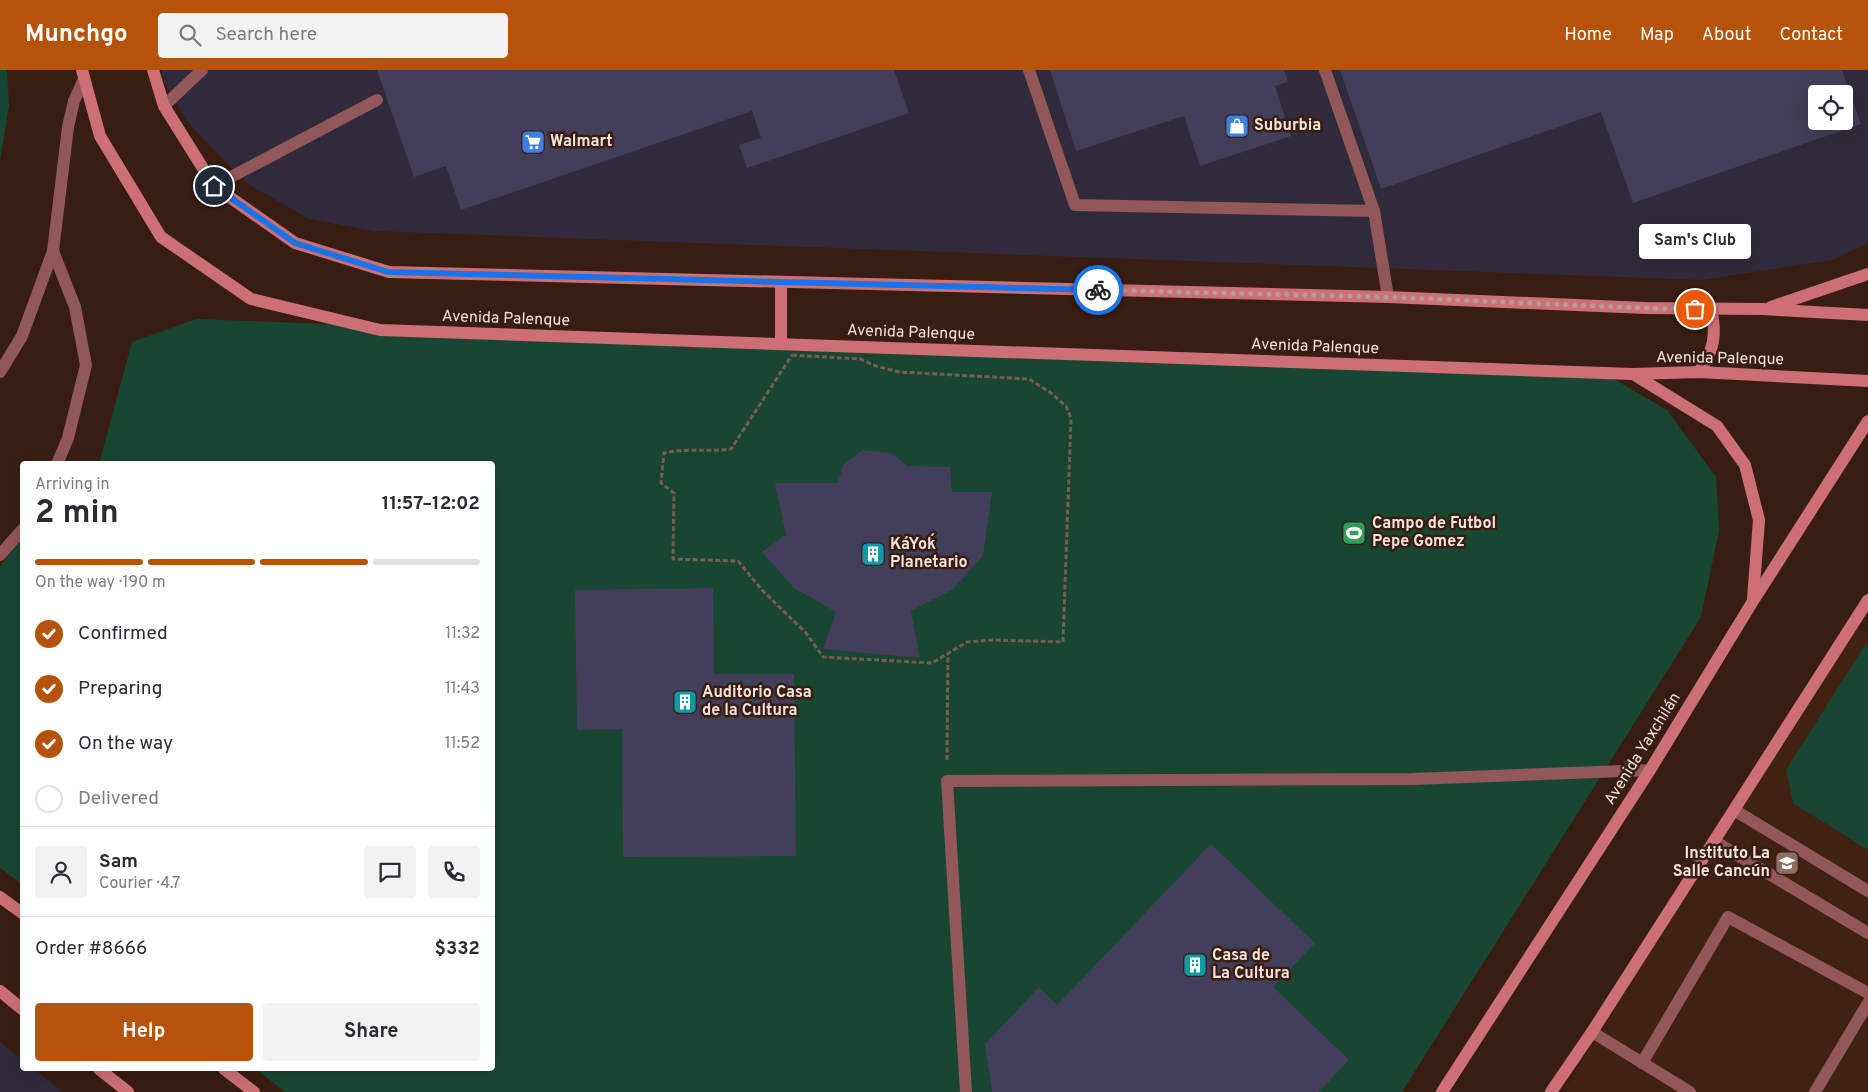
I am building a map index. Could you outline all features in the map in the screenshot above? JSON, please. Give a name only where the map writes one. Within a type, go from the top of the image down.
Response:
[{"type":"street","points":[[153,70],[164,106],[214,186],[295,243],[388,272],[1388,297],[1645,308],[1762,309],[1868,315]]},
{"type":"street","points":[[164,106],[202,70]]},
{"type":"street","points":[[1029,70],[1075,204],[1374,211]]},
{"type":"street","points":[[1325,70],[1374,211],[1388,297]]},
{"type":"street","points":[[0,372],[22,336],[53,251],[68,127],[83,75]]},
{"type":"street","name":"Avenida Palenque","points":[[83,75],[100,136],[160,237],[252,299],[380,330],[1633,374],[1699,372],[1868,380]]},
{"type":"street","points":[[214,186],[377,100]]},
{"type":"street","points":[[53,251],[75,307],[86,365],[68,438],[58,461]]},
{"type":"street","points":[[1762,309],[1868,274]]},
{"type":"street","points":[[781,282],[781,344]]},
{"type":"street","points":[[1699,372],[1708,358],[1713,343],[1715,326],[1711,309]]},
{"type":"street","points":[[1633,374],[1717,426],[1746,465],[1759,520],[1753,601]]},
{"type":"street","name":"Avenida Yaxchilán","points":[[1442,1092],[1650,770],[1753,601],[1868,421]]},
{"type":"street","points":[[0,556],[20,532]]},
{"type":"street","points":[[1551,1092],[1864,614],[1868,600]]},
{"type":"street","points":[[966,1092],[947,781],[1413,779],[1650,770]]},
{"type":"street","points":[[1734,810],[1868,891]]},
{"type":"street","points":[[1714,841],[1868,933]]},
{"type":"street","points":[[0,897],[20,912]]},
{"type":"street","points":[[1642,1062],[1728,917],[1868,993]]},
{"type":"street","points":[[0,991],[20,1007]]},
{"type":"street","points":[[1815,1092],[1868,1003]]},
{"type":"street","points":[[1592,1032],[1690,1092]]},
{"type":"street","points":[[101,1071],[128,1092]]},
{"type":"street","points":[[227,1071],[254,1092]]},
{"type":"path","points":[[792,355],[860,360],[899,372],[1029,379],[1051,393],[1066,406],[1071,418],[1063,642],[993,640],[967,642],[948,653],[932,662],[823,657],[806,632],[763,590],[738,561],[673,559],[674,493],[661,483],[664,453],[675,450],[713,451],[731,449],[792,355]]},
{"type":"path","points":[[947,781],[948,653]]},
{"type":"shaded area","points":[[161,70],[1868,70],[1868,243],[1832,260],[1703,280],[374,231],[309,219],[245,182],[188,123],[165,83]]},
{"type":"shaded area","name":"Instituto La Salle Cancún","points":[[1853,625],[1868,633],[1868,1092],[1563,1092]]},
{"type":"shaded area","points":[[0,1042],[20,1058],[20,1071],[37,1071],[63,1092],[0,1092]]},
{"type":"green space","points":[[0,70],[7,70],[9,105],[0,161]]},
{"type":"green space","points":[[196,319],[1603,373],[1667,410],[1716,477],[1719,531],[1701,617],[1402,1092],[285,1092],[259,1071],[495,1071],[495,461],[100,461],[132,342]]},
{"type":"green space","points":[[20,541],[20,883],[0,868],[0,566]]},
{"type":"green space","points":[[1865,645],[1868,647],[1868,850],[1793,803],[1786,770]]},
{"type":"building","name":"Walmart","points":[[377,70],[894,70],[909,113],[747,168],[739,145],[761,138],[752,111],[461,210],[446,166],[414,177]]},
{"type":"building","name":"Suburbia","points":[[1050,70],[1284,70],[1288,82],[1275,86],[1291,136],[1200,166],[1184,116],[1076,151]]},
{"type":"building","points":[[1340,70],[1842,70],[1847,85],[1808,85],[1808,130],[1844,130],[1633,203],[1601,112],[1381,189]]},
{"type":"building","points":[[1853,101],[1861,124],[1853,127]]},
{"type":"building","name":"Ka´Yok´ Planetario","points":[[862,450],[891,453],[908,466],[950,467],[952,492],[992,492],[983,556],[952,590],[911,611],[920,658],[823,649],[836,612],[794,588],[762,552],[786,535],[775,483],[838,483],[843,465]]},
{"type":"building","name":"Auditorio Casa de la Cultura","points":[[713,588],[714,674],[794,674],[796,856],[623,857],[622,729],[577,730],[575,590]]},
{"type":"building","name":"Casa de La Cultura","points":[[1211,844],[1315,943],[1273,987],[1349,1060],[1319,1092],[992,1092],[985,1044],[1039,987],[1057,1005]]},
{"type":"way so far","points":[[1098,290],[1388,297],[1695,309]]},
{"type":"place","name":"Suburbia","points":[[1237,126]]},
{"type":"place","name":"Walmart","points":[[533,142]]},
{"type":"place","name":"Sam's Club","points":[[1695,309]]},
{"type":"place","name":"Campo de Futbol Pepe Gomez","points":[[1354,533]]},
{"type":"place","name":"Ka´Yok´ Planetario","points":[[873,554]]},
{"type":"place","name":"Auditorio Casa de la Cultura","points":[[685,702]]},
{"type":"place","name":"Instituto La Salle Cancún","points":[[1787,863]]},
{"type":"place","name":"Casa de La Cultura","points":[[1195,965]]},
{"type":"route","points":[[214,186],[295,243],[388,272],[1098,290]]}]
